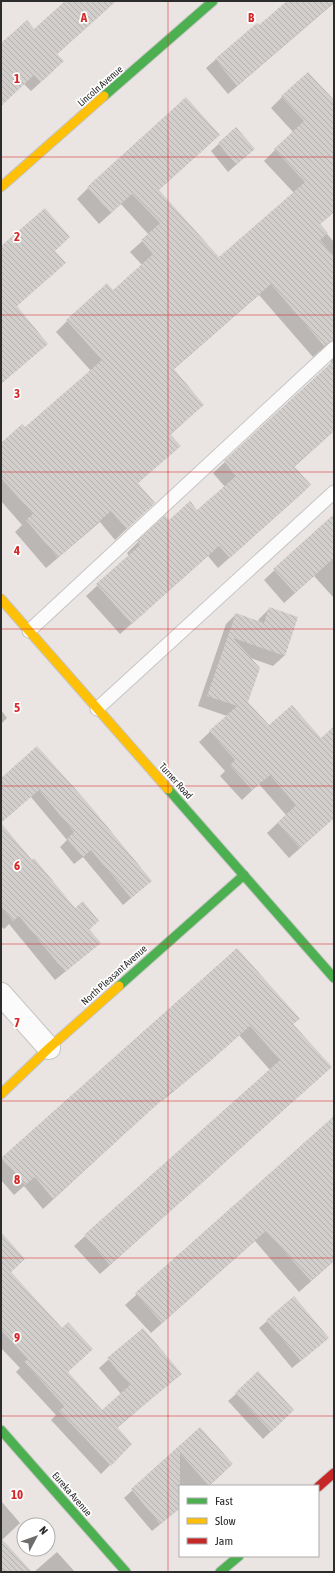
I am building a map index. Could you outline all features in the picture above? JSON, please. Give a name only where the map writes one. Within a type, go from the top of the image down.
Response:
[{"type":"street","name":"Lincoln Avenue","points":[[1,187],[213,1]]},
{"type":"street","name":"Turner Road","points":[[1,599],[334,978]]},
{"type":"street","name":"North Pleasant Avenue","points":[[1,1094],[49,1048],[244,875]]},
{"type":"street","points":[[1,994],[49,1048]]},
{"type":"street","name":"Eureka Avenue","points":[[1,1430],[126,1572]]},
{"type":"street","points":[[319,1486],[334,1473]]},
{"type":"street","points":[[220,1572],[238,1557]]},
{"type":"lane","points":[[29,631],[334,348]]},
{"type":"lane","points":[[97,709],[334,492]]},
{"type":"building","points":[[65,1],[116,1],[57,54],[64,61],[41,82],[34,75],[1,106],[1,43],[27,20],[34,29]]},
{"type":"building","points":[[287,1],[334,2],[237,86],[215,59],[257,23],[259,25]]},
{"type":"building","points":[[308,72],[334,100],[334,211],[320,224],[328,233],[320,240],[334,256],[334,340],[324,346],[271,284],[174,369],[204,405],[170,434],[181,446],[138,483],[155,503],[127,529],[111,511],[58,558],[26,520],[33,514],[1,478],[1,443],[22,424],[25,427],[102,360],[66,320],[107,283],[113,290],[153,254],[141,240],[160,223],[132,194],[111,213],[87,187],[186,97],[220,135],[159,190],[219,257],[305,182],[274,149],[304,121],[281,96]]},
{"type":"building","points":[[236,127],[255,149],[236,165],[218,143]]},
{"type":"building","points":[[45,208],[70,237],[55,251],[66,263],[17,306],[48,344],[1,384],[1,246]]},
{"type":"building","points":[[334,360],[334,431],[294,466],[311,485],[230,558],[219,546],[132,624],[96,584],[140,545],[137,541],[165,515],[169,520],[190,501],[197,510],[236,476],[224,461]]},
{"type":"building","points":[[334,514],[334,558],[295,593],[273,569]]},
{"type":"building","points":[[269,607],[298,617],[285,656],[233,638],[260,668],[248,702],[269,725],[292,705],[321,738],[334,726],[334,818],[300,848],[277,823],[296,805],[270,775],[252,790],[230,765],[235,760],[209,731],[237,706],[207,696],[236,613],[264,623]]},
{"type":"building","points":[[37,746],[87,802],[152,881],[131,898],[91,850],[83,857],[67,839],[74,832],[39,790],[1,823],[1,778]]},
{"type":"building","points":[[1,823],[32,860],[34,858],[75,908],[83,901],[99,921],[89,929],[101,943],[65,972],[19,916],[13,921],[1,907]]},
{"type":"building","points":[[237,948],[300,1019],[293,1024],[332,1067],[110,1265],[84,1235],[280,1060],[250,1026],[173,1092],[172,1091],[53,1199],[35,1177],[25,1185],[1,1158]]},
{"type":"building","points":[[334,1116],[334,1261],[311,1281],[266,1231],[162,1323],[135,1293]]},
{"type":"building","points":[[1,1232],[25,1259],[11,1272],[62,1328],[68,1322],[93,1349],[68,1372],[102,1410],[130,1385],[107,1358],[143,1328],[182,1374],[117,1427],[132,1444],[111,1466],[59,1411],[64,1406],[24,1362],[28,1359],[1,1330]]},
{"type":"building","points":[[294,1296],[329,1338],[301,1361],[266,1320]]},
{"type":"building","points":[[258,1371],[294,1410],[271,1432],[235,1393]]},
{"type":"building","points":[[200,1427],[233,1464],[210,1485],[208,1485],[180,1453],[179,1509],[160,1524],[131,1489]]},
{"type":"building","points":[[1,1538],[16,1554],[16,1557],[18,1557],[32,1572],[1,1572]]},
{"type":"traffic: fast","points":[[104,96],[213,1]]},
{"type":"traffic: fast","points":[[168,789],[334,978]]},
{"type":"traffic: fast","points":[[119,986],[244,875]]},
{"type":"traffic: fast","points":[[1,1430],[126,1572]]},
{"type":"traffic: fast","points":[[220,1572],[238,1557]]},
{"type":"traffic: slow","points":[[1,187],[104,96]]},
{"type":"traffic: slow","points":[[1,599],[168,789]]},
{"type":"traffic: slow","points":[[1,1094],[49,1048],[119,986]]},
{"type":"traffic: jam","points":[[319,1486],[334,1473]]}]
